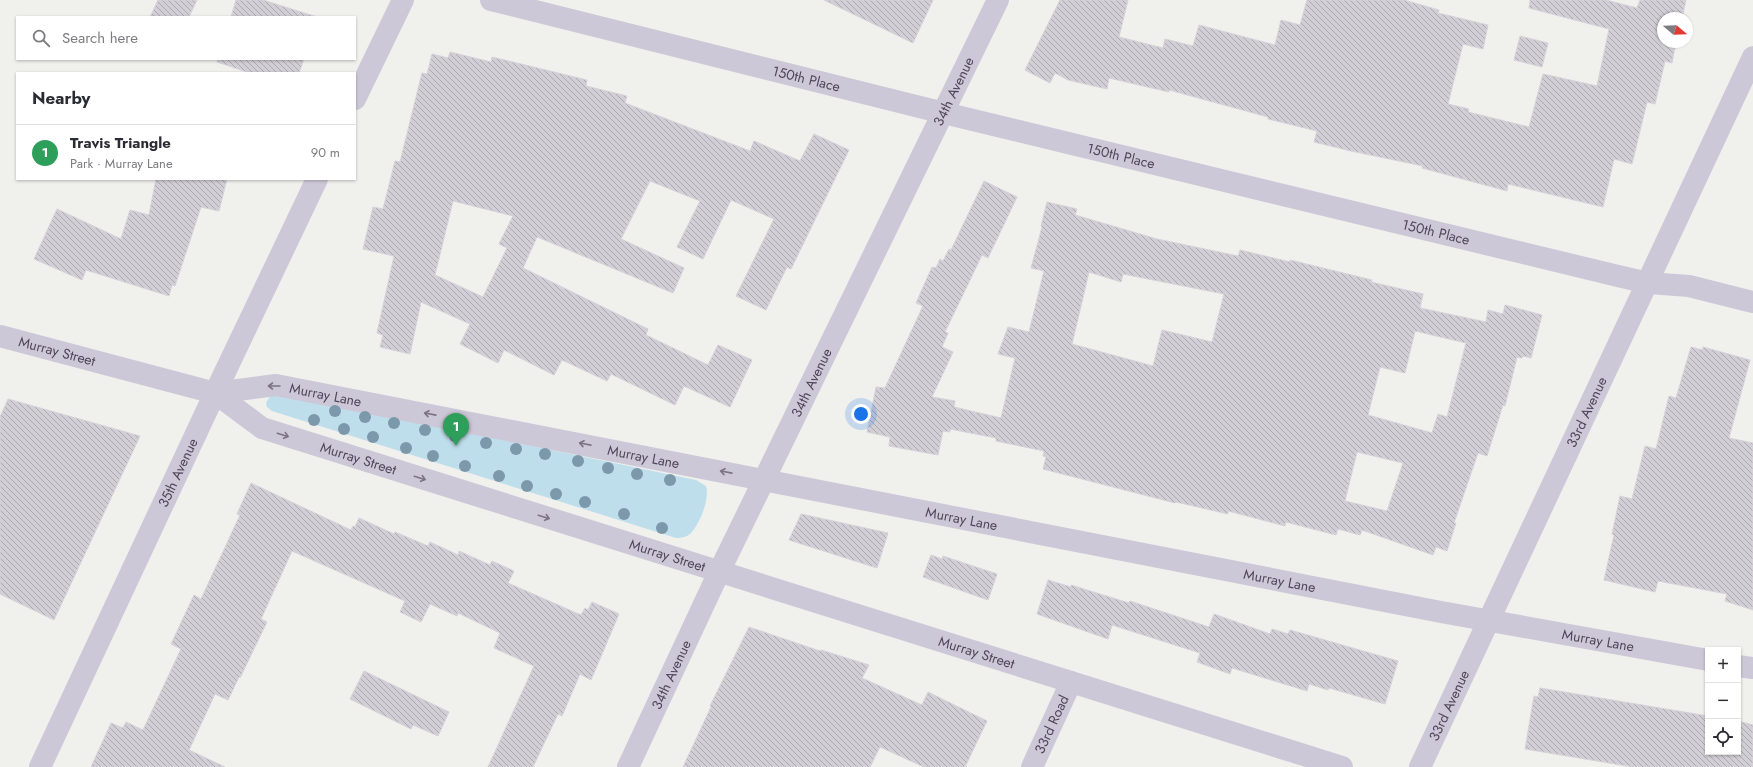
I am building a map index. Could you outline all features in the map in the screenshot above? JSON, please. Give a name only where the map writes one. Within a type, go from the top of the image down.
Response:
[{"type":"street","points":[[356,97],[403,0]]},
{"type":"street","name":"150th Place","points":[[491,0],[944,113],[1648,283],[1689,286],[1753,302]]},
{"type":"street","name":"34th Avenue","points":[[628,767],[719,572],[998,0]]},
{"type":"street","name":"33rd Avenue","points":[[1420,767],[1753,57]]},
{"type":"street","name":"35th Avenue","points":[[40,767],[214,393],[317,180]]},
{"type":"street","name":"Murray Street","points":[[0,336],[214,393],[262,428],[1342,767]]},
{"type":"street","name":"Murray Lane","points":[[214,393],[276,385],[1488,621],[1705,659]]},
{"type":"street","points":[[1741,666],[1753,668]]},
{"type":"street","name":"33rd Road","points":[[1032,767],[1071,682]]},
{"type":"shaded area","points":[[282,394],[696,480],[706,486],[707,497],[701,517],[691,533],[684,537],[676,538],[272,411],[267,407],[266,403],[270,396]]},
{"type":"building","points":[[158,0],[197,0],[189,16],[150,16]]},
{"type":"building","points":[[236,0],[263,0],[314,16],[231,16]]},
{"type":"building","points":[[824,0],[933,0],[913,43]]},
{"type":"building","points":[[1060,0],[1128,0],[1119,37],[1163,48],[1165,39],[1193,46],[1199,25],[1275,45],[1281,20],[1300,25],[1307,0],[1404,0],[1439,10],[1438,13],[1488,25],[1483,49],[1463,44],[1448,104],[1469,109],[1468,112],[1529,127],[1543,74],[1597,86],[1609,29],[1529,8],[1530,0],[1606,0],[1637,8],[1640,0],[1686,0],[1683,12],[1657,12],[1657,48],[1675,48],[1672,63],[1665,61],[1655,104],[1647,102],[1632,164],[1614,159],[1603,207],[1508,184],[1507,191],[1422,168],[1423,166],[1314,142],[1317,131],[1268,119],[1268,117],[1169,90],[1169,92],[1109,78],[1107,89],[1068,80],[1055,73],[1050,83],[1025,70]]},
{"type":"building","points":[[1520,36],[1548,43],[1542,67],[1514,60]]},
{"type":"building","points":[[450,52],[491,62],[492,57],[587,80],[586,86],[627,96],[625,103],[750,151],[754,141],[800,161],[814,134],[849,150],[791,269],[787,267],[766,310],[736,296],[774,219],[731,200],[703,259],[677,247],[700,201],[650,181],[621,239],[684,268],[673,293],[537,237],[523,268],[648,329],[646,335],[708,365],[718,345],[752,360],[730,407],[684,386],[675,405],[611,374],[607,381],[562,360],[554,375],[504,350],[498,363],[460,344],[470,324],[421,302],[410,354],[380,347],[383,335],[377,333],[394,256],[363,249],[373,207],[383,209],[395,161],[400,162],[422,73],[427,74],[432,54],[448,58]],"holes":[[[453,201],[513,216],[499,244],[507,248],[483,297],[435,275]]]},
{"type":"building","points":[[218,60],[304,60],[299,72],[247,72],[217,62]]},
{"type":"building","points":[[156,180],[227,180],[219,211],[201,207],[175,286],[172,285],[169,296],[86,270],[82,280],[34,259],[57,209],[121,239],[130,210],[149,215]]},
{"type":"building","points":[[984,181],[1017,197],[988,258],[982,255],[945,332],[948,333],[942,347],[953,352],[932,397],[955,401],[954,407],[1001,418],[1015,358],[998,354],[1008,327],[1029,332],[1044,271],[1031,268],[1047,202],[1077,209],[1075,215],[1157,239],[1238,256],[1240,250],[1290,262],[1290,260],[1372,280],[1371,282],[1423,294],[1420,308],[1486,322],[1488,310],[1503,314],[1505,305],[1542,315],[1531,358],[1523,356],[1522,358],[1517,357],[1505,406],[1503,405],[1487,456],[1478,453],[1454,523],[1456,523],[1447,551],[1436,547],[1433,555],[1362,530],[1360,535],[1338,529],[1336,535],[1286,522],[1285,526],[1228,511],[1228,514],[1175,503],[1043,469],[1046,457],[1043,456],[1044,451],[996,441],[996,438],[950,429],[950,432],[943,431],[938,455],[889,446],[890,437],[867,432],[876,387],[885,388],[923,306],[916,303],[932,267],[936,268],[940,259],[943,261],[949,249],[951,250]],"holes":[[[1089,272],[1121,282],[1123,274],[1224,294],[1212,342],[1162,330],[1153,366],[1072,344]],[[1415,331],[1466,343],[1447,417],[1438,414],[1432,433],[1368,415],[1380,367],[1405,373]],[[1357,452],[1403,463],[1387,511],[1345,501]]]},
{"type":"building","points":[[1691,347],[1702,350],[1703,347],[1750,360],[1729,438],[1753,443],[1753,610],[1725,601],[1727,594],[1658,581],[1655,592],[1604,580],[1614,535],[1612,534],[1620,496],[1632,499],[1645,446],[1656,449],[1669,396],[1676,398]]},
{"type":"building","points":[[8,399],[140,436],[54,620],[0,594],[0,417]]},
{"type":"building","points":[[251,483],[351,530],[353,526],[355,527],[359,518],[394,534],[395,532],[428,546],[430,542],[458,555],[459,551],[490,565],[492,561],[514,571],[508,583],[581,615],[585,608],[588,610],[592,602],[619,614],[591,680],[580,674],[562,716],[558,714],[533,767],[488,767],[534,666],[494,648],[500,633],[458,613],[457,616],[430,604],[421,622],[400,612],[405,601],[292,551],[261,619],[267,622],[240,678],[239,677],[228,700],[215,694],[189,750],[225,767],[91,767],[111,723],[123,728],[126,722],[143,730],[181,649],[171,644],[194,595],[201,599],[240,515],[237,514]]},
{"type":"building","points":[[801,514],[888,533],[877,568],[789,540]]},
{"type":"building","points":[[931,555],[942,559],[943,556],[997,574],[988,600],[923,577]]},
{"type":"building","points":[[1048,580],[1071,587],[1071,585],[1129,603],[1130,601],[1209,627],[1214,614],[1270,634],[1272,629],[1288,634],[1290,630],[1398,661],[1385,704],[1329,688],[1328,690],[1309,684],[1307,691],[1232,668],[1230,674],[1197,662],[1200,653],[1112,625],[1108,639],[1037,614]]},
{"type":"building","points":[[749,627],[820,651],[821,650],[869,665],[862,678],[922,705],[928,692],[987,721],[965,767],[924,767],[880,747],[870,767],[683,767],[711,707],[710,706]]},
{"type":"building","points":[[364,671],[449,712],[438,736],[413,725],[411,729],[350,699]]},
{"type":"building","points":[[1540,688],[1705,716],[1705,755],[1741,755],[1741,722],[1753,725],[1753,767],[1633,767],[1525,749],[1534,696],[1538,697]]},
{"type":"place","name":"Travis Triangle","points":[[456,446]]}]
